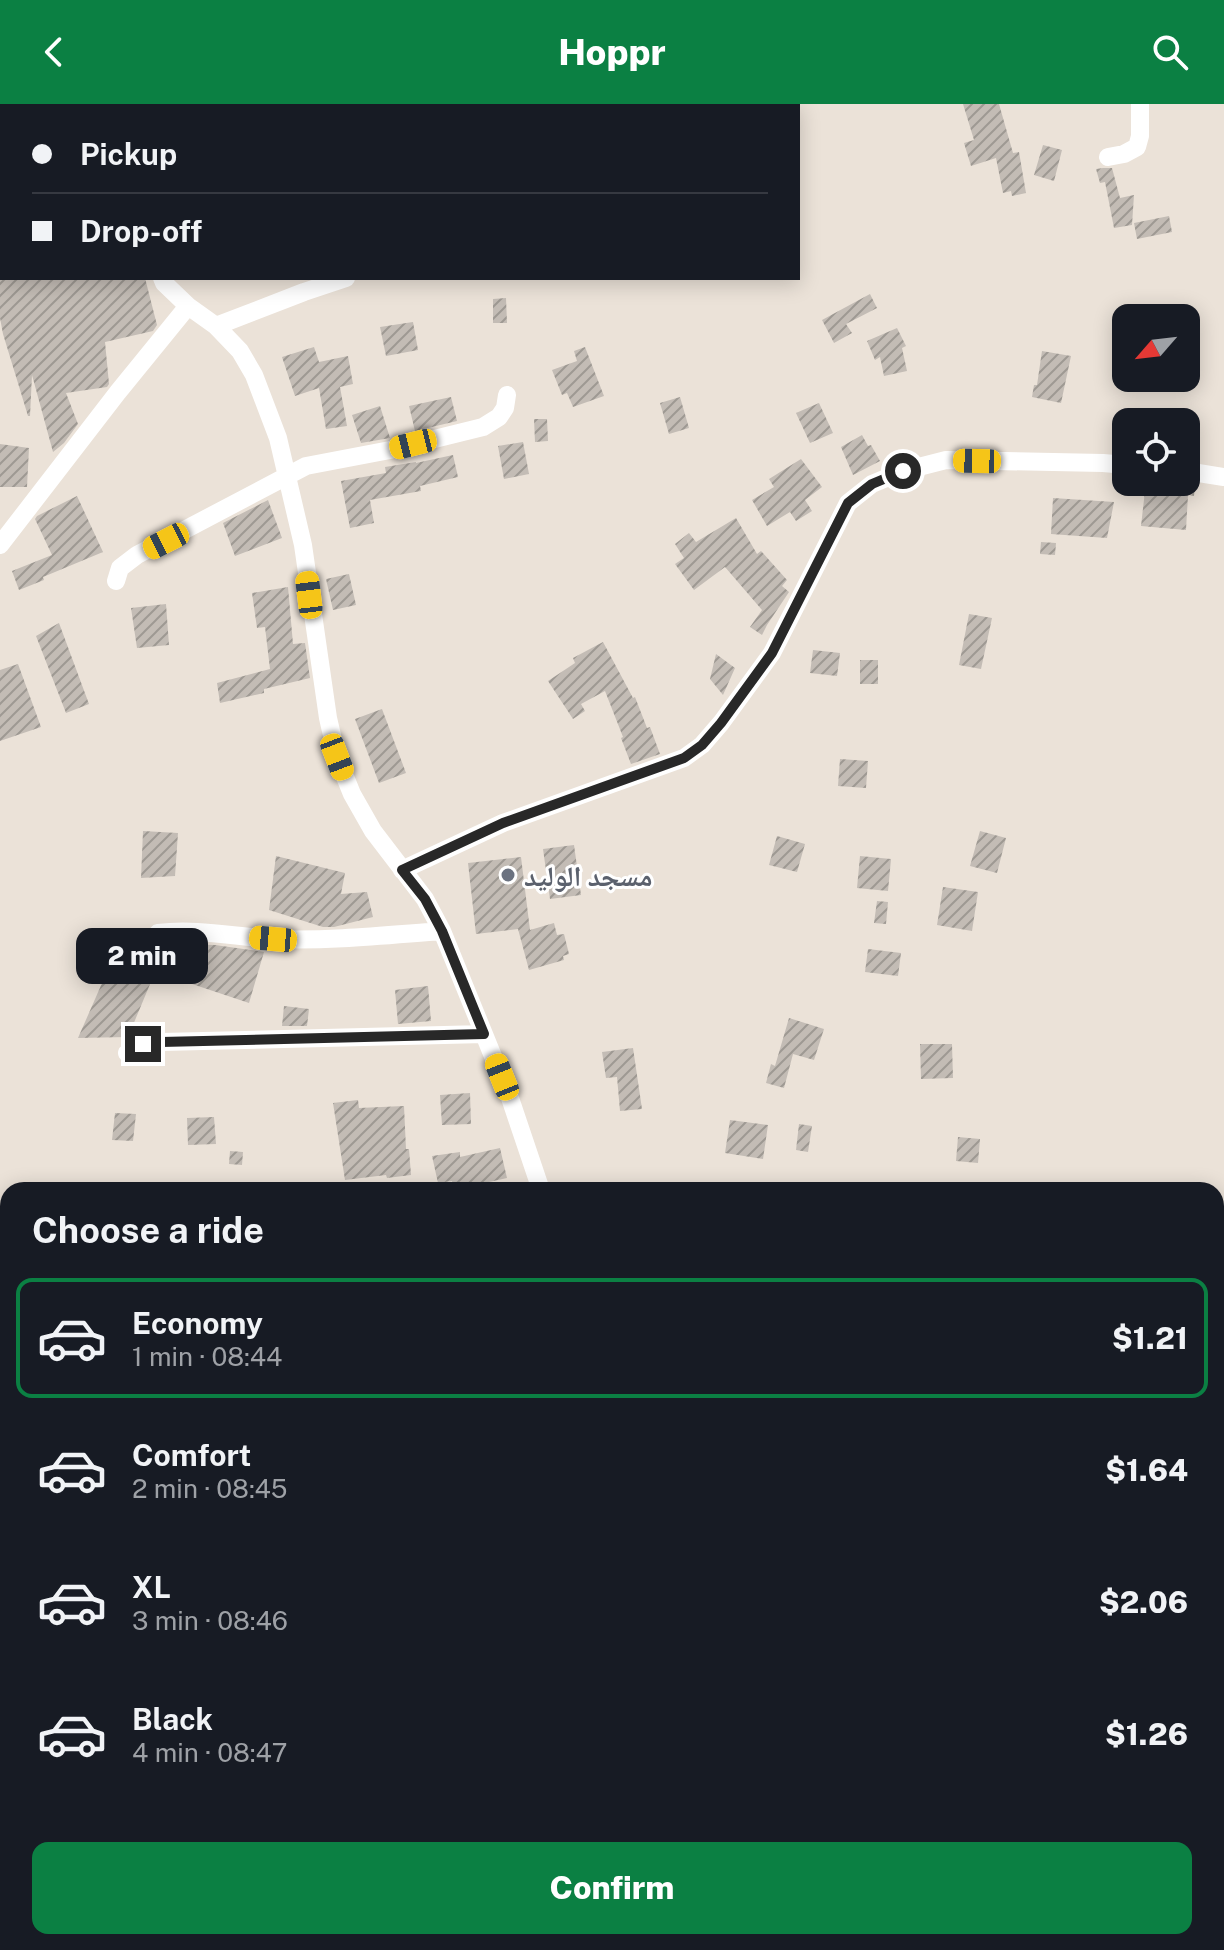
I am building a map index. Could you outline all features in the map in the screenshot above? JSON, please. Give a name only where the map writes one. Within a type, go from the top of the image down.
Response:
[{"type":"street","points":[[1108,157],[1137,147],[1140,104]]},
{"type":"street","points":[[163,280],[240,351],[254,375],[278,438],[303,545],[328,718],[337,757],[352,794],[373,831],[425,899],[442,931],[510,1098],[538,1182]]},
{"type":"street","points":[[216,326],[337,280]]},
{"type":"street","points":[[0,545],[188,306]]},
{"type":"street","points":[[116,581],[120,568],[137,555],[287,474],[306,466],[390,450],[483,427],[499,417],[505,408],[507,395]]},
{"type":"street","points":[[402,870],[503,823],[684,758],[702,745],[772,653],[848,503],[872,484],[903,471],[946,460],[1112,464]]},
{"type":"street","points":[[1200,473],[1224,477]]},
{"type":"street","points":[[158,933],[196,931],[313,940],[442,931]]},
{"type":"street","points":[[127,1053],[143,1044],[161,1042],[484,1034]]},
{"type":"building","points":[[963,104],[999,104],[1013,153],[1019,152],[1026,193],[1012,196],[1011,191],[1003,193],[996,158],[971,166],[964,143],[974,140]]},
{"type":"building","points":[[1043,145],[1062,150],[1054,181],[1034,175]]},
{"type":"building","points":[[1112,168],[1120,198],[1134,195],[1132,225],[1114,228],[1105,182],[1100,183],[1096,169]]},
{"type":"building","points":[[1169,216],[1172,232],[1137,239],[1134,223]]},
{"type":"building","points":[[0,280],[146,280],[157,325],[153,331],[105,342],[109,384],[107,387],[66,393],[78,424],[53,452],[32,375],[28,416],[0,318]]},
{"type":"building","points":[[870,294],[877,308],[846,324],[852,333],[834,343],[822,320]]},
{"type":"building","points":[[506,298],[507,323],[493,323],[493,299]]},
{"type":"building","points":[[413,322],[418,350],[386,356],[380,327]]},
{"type":"building","points":[[897,328],[906,346],[902,348],[907,371],[884,376],[880,357],[875,360],[867,341]]},
{"type":"building","points":[[314,347],[319,362],[348,356],[353,384],[340,387],[347,426],[326,429],[319,388],[295,396],[282,357]]},
{"type":"building","points":[[585,347],[604,396],[573,407],[567,393],[562,395],[552,370],[577,361],[574,351]]},
{"type":"building","points":[[1042,351],[1071,356],[1061,403],[1032,397]]},
{"type":"building","points":[[451,397],[457,421],[415,431],[409,406]]},
{"type":"building","points":[[680,397],[689,428],[669,434],[660,403]]},
{"type":"building","points":[[819,403],[833,433],[810,443],[796,413]]},
{"type":"building","points":[[380,406],[390,438],[361,443],[352,415]]},
{"type":"building","points":[[534,419],[547,419],[548,441],[535,442]]},
{"type":"building","points":[[862,435],[880,461],[853,475],[841,447]]},
{"type":"building","points":[[523,442],[529,474],[504,479],[498,446]]},
{"type":"building","points":[[0,444],[29,448],[27,487],[0,487]]},
{"type":"building","points":[[453,455],[458,477],[420,486],[421,491],[370,500],[374,523],[350,528],[341,481],[386,473],[385,467]]},
{"type":"building","points":[[801,459],[822,487],[805,500],[812,511],[796,521],[790,512],[767,526],[752,500],[774,487],[769,479]]},
{"type":"building","points":[[77,496],[103,552],[19,590],[12,571],[52,555],[35,519]]},
{"type":"building","points":[[1144,496],[1188,496],[1186,530],[1141,526]]},
{"type":"building","points":[[1053,498],[1114,502],[1107,538],[1051,534]]},
{"type":"building","points":[[268,500],[282,538],[235,556],[223,523]]},
{"type":"building","points":[[736,518],[757,554],[761,551],[787,580],[782,586],[789,592],[762,635],[750,627],[762,610],[725,567],[694,590],[675,564],[684,558],[675,544],[689,533],[696,542]]},
{"type":"building","points":[[1041,542],[1056,543],[1055,555],[1040,554]]},
{"type":"building","points":[[349,574],[356,605],[333,610],[326,579]]},
{"type":"building","points":[[288,587],[293,644],[305,643],[310,678],[220,703],[217,683],[270,669],[265,627],[257,628],[252,593]]},
{"type":"building","points":[[166,604],[169,645],[137,648],[131,608]]},
{"type":"building","points":[[969,614],[992,618],[981,669],[959,665]]},
{"type":"building","points":[[59,623],[89,704],[66,713],[36,636]]},
{"type":"building","points":[[603,642],[635,697],[660,754],[631,764],[605,691],[581,704],[585,711],[573,719],[548,681],[575,663],[573,658]]},
{"type":"building","points":[[813,650],[840,653],[837,676],[810,673]]},
{"type":"building","points":[[716,654],[735,668],[723,695],[710,679]]},
{"type":"building","points":[[860,660],[878,660],[878,684],[860,684]]},
{"type":"building","points":[[18,664],[41,727],[0,741],[0,670]]},
{"type":"building","points":[[382,709],[406,773],[379,783],[355,719]]},
{"type":"building","points":[[840,759],[868,761],[866,788],[838,786]]},
{"type":"building","points":[[143,831],[178,833],[175,876],[141,878]]},
{"type":"building","points":[[980,831],[1006,838],[997,873],[970,866]]},
{"type":"building","points":[[777,836],[805,844],[797,872],[769,865]]},
{"type":"building","points":[[574,845],[581,895],[550,899],[543,849]]},
{"type":"building","points":[[276,856],[345,873],[341,894],[367,892],[373,917],[323,927],[269,910]]},
{"type":"building","points":[[860,856],[891,859],[888,891],[857,888]]},
{"type":"building","points":[[521,857],[530,930],[554,923],[557,935],[564,934],[569,954],[563,956],[564,960],[529,970],[518,929],[476,934],[468,863]]},
{"type":"building","points":[[943,887],[978,892],[972,931],[937,925]]},
{"type":"building","points":[[877,901],[888,902],[886,924],[874,923]]},
{"type":"building","points":[[175,944],[215,945],[264,952],[249,1003],[159,973]]},
{"type":"building","points":[[868,949],[901,953],[898,976],[865,972]]},
{"type":"building","points":[[113,958],[153,977],[128,1037],[78,1038]]},
{"type":"building","points":[[428,986],[431,1021],[398,1024],[395,990]]},
{"type":"building","points":[[284,1006],[309,1009],[307,1026],[282,1026]]},
{"type":"building","points":[[789,1018],[824,1029],[814,1060],[793,1054],[784,1088],[766,1083],[771,1064],[775,1066]]},
{"type":"building","points":[[920,1044],[952,1044],[953,1078],[921,1079]]},
{"type":"building","points":[[633,1048],[642,1109],[620,1111],[617,1077],[606,1078],[602,1052]]},
{"type":"building","points":[[470,1093],[471,1124],[442,1125],[440,1095]]},
{"type":"building","points":[[358,1100],[359,1108],[404,1106],[411,1175],[345,1180],[333,1103]]},
{"type":"building","points":[[115,1113],[136,1114],[133,1141],[112,1140]]},
{"type":"building","points":[[214,1117],[216,1144],[188,1145],[187,1118]]},
{"type":"building","points":[[730,1120],[768,1125],[763,1159],[725,1153]]},
{"type":"building","points":[[799,1124],[812,1126],[808,1152],[796,1150]]},
{"type":"building","points":[[958,1137],[980,1139],[978,1163],[956,1161]]},
{"type":"building","points":[[500,1148],[507,1178],[489,1182],[438,1182],[432,1156],[460,1152],[460,1157]]},
{"type":"building","points":[[230,1151],[243,1152],[242,1165],[229,1164]]},
{"type":"place","name":"مسجد الوليد","points":[[508,875]]},
{"type":"route","points":[[143,1044],[484,1034],[442,931],[425,899],[402,870],[503,823],[684,758],[702,745],[772,653],[848,503],[872,484],[903,471]]}]
